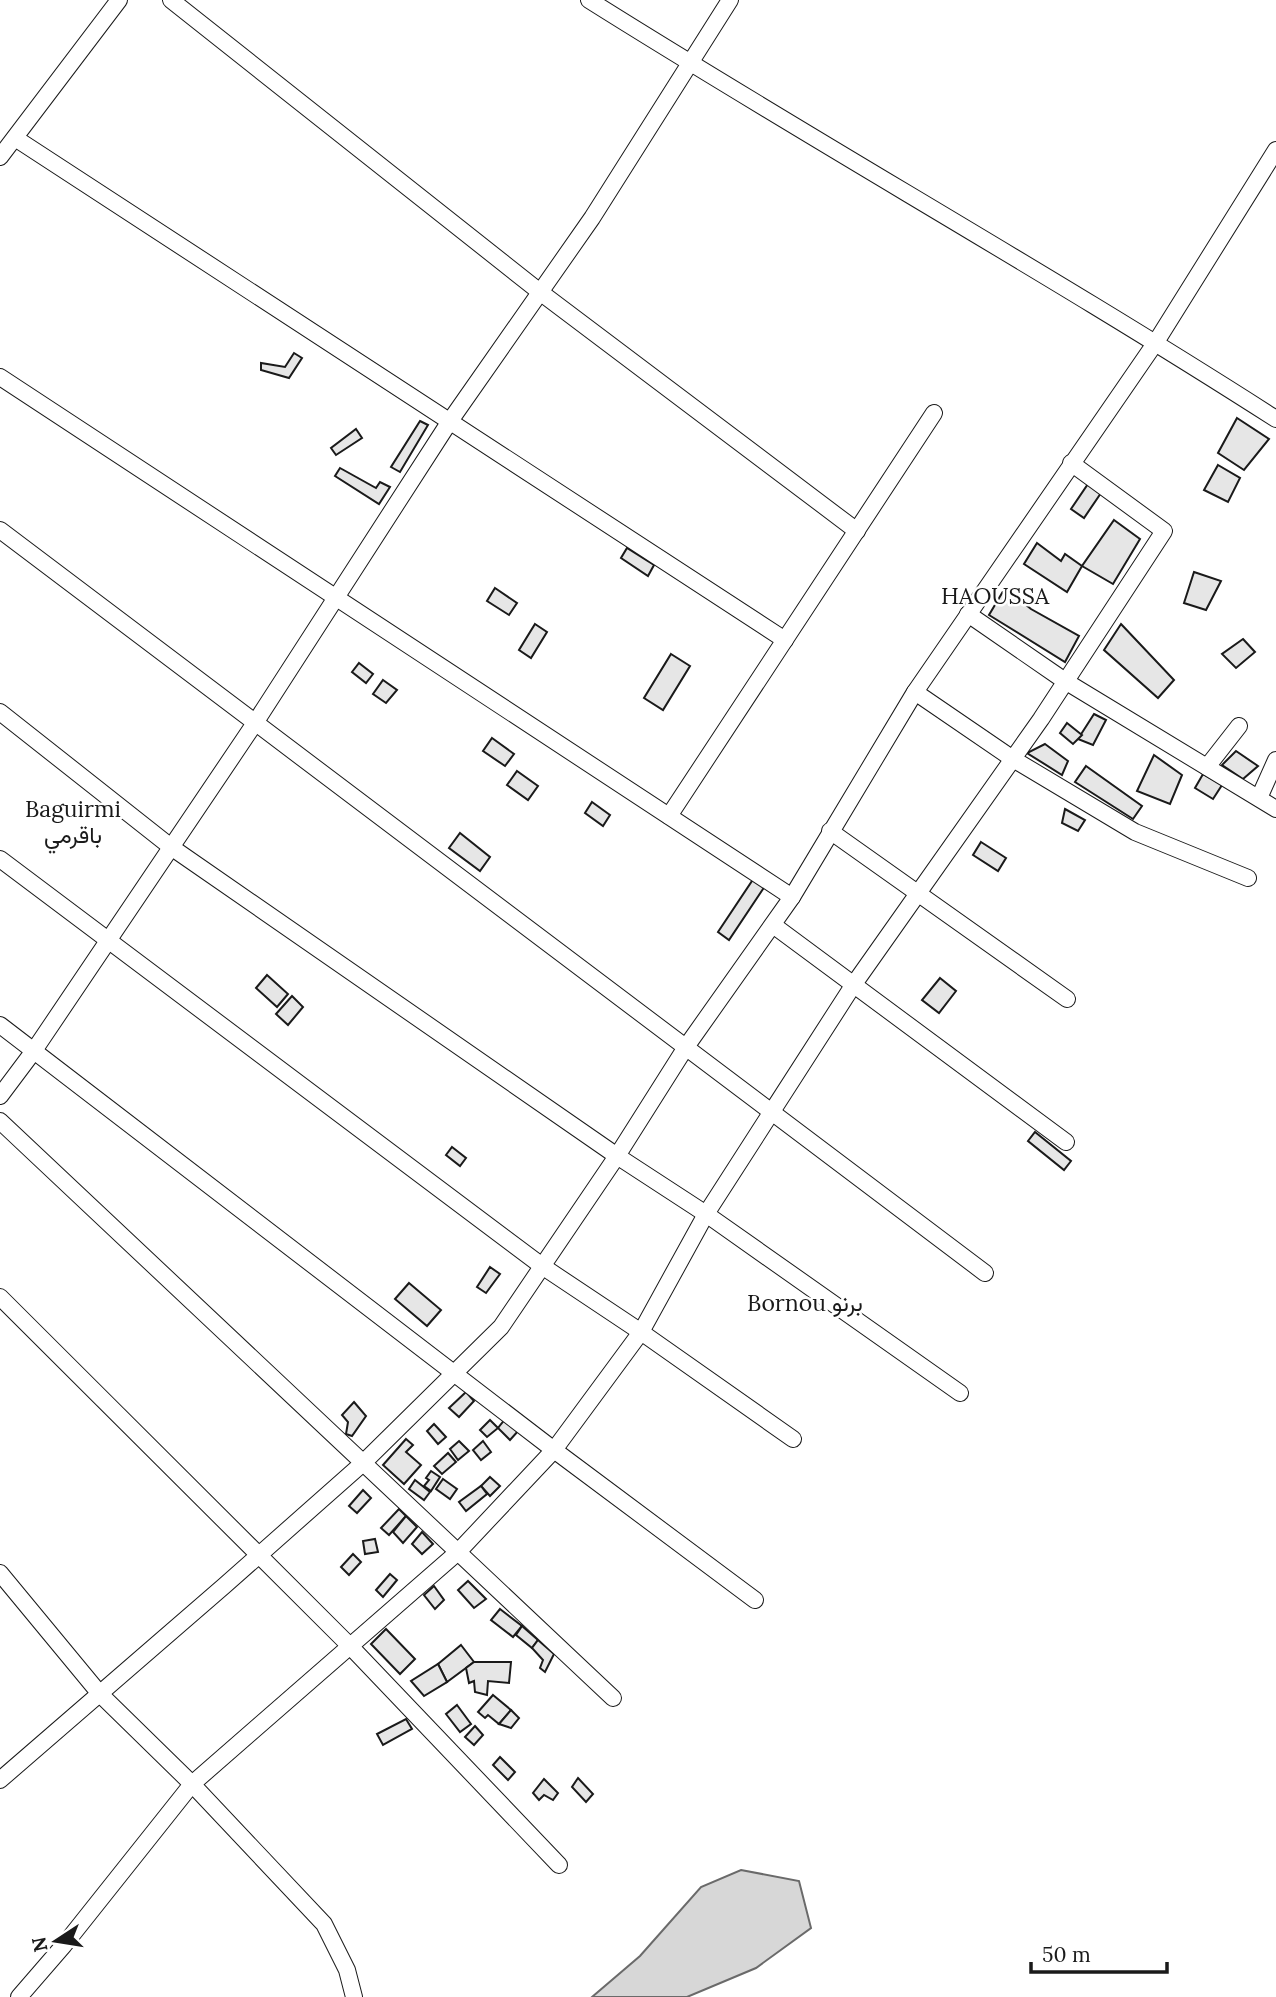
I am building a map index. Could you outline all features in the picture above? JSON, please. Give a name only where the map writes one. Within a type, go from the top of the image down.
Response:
[{"type":"street","points":[[0,158],[119,0]]},
{"type":"street","points":[[171,0],[540,292],[857,531]]},
{"type":"street","points":[[589,0],[1156,342],[1276,419]]},
{"type":"street","points":[[0,1096],[33,1052],[255,723],[450,421],[592,218],[730,0]]},
{"type":"street","points":[[15,138],[785,640]]},
{"type":"street","points":[[0,1780],[363,1463],[501,1327],[617,1156],[686,1047],[792,897],[915,692],[1156,342],[1276,150]]},
{"type":"street","points":[[0,377],[792,897]]},
{"type":"street","points":[[669,816],[934,413]]},
{"type":"street","points":[[19,1997],[64,1945],[192,1784],[458,1552],[554,1450],[641,1332],[706,1214],[854,984],[1013,758],[1164,531],[1071,463]]},
{"type":"street","points":[[0,530],[985,1273]]},
{"type":"street","points":[[968,614],[1065,681],[1276,808]]},
{"type":"street","points":[[915,692],[1013,758],[1135,832],[1248,877]]},
{"type":"street","points":[[0,712],[171,847],[617,1156],[706,1214],[960,1393]]},
{"type":"street","points":[[1207,767],[1239,726]]},
{"type":"street","points":[[1259,798],[1276,760]]},
{"type":"street","points":[[830,831],[1067,999]]},
{"type":"street","points":[[0,859],[107,942],[542,1266],[793,1439]]},
{"type":"street","points":[[773,925],[1066,1142]]},
{"type":"street","points":[[0,1025],[554,1450],[755,1600]]},
{"type":"street","points":[[0,1121],[613,1698]]},
{"type":"street","points":[[0,1297],[350,1646],[559,1865]]},
{"type":"street","points":[[0,1573],[100,1694],[192,1784],[324,1924],[347,1970],[354,1997]]},
{"type":"shaded area","points":[[741,1870],[799,1881],[811,1928],[756,1968],[687,1997],[592,1997],[640,1956],[701,1887]]},
{"type":"building","points":[[294,353],[302,358],[289,378],[261,370],[261,363],[285,367]]},
{"type":"building","points":[[1237,418],[1269,439],[1244,470],[1218,453]]},
{"type":"building","points":[[420,421],[428,425],[400,472],[391,467]]},
{"type":"building","points":[[356,429],[362,438],[336,455],[331,448]]},
{"type":"building","points":[[1218,465],[1240,478],[1228,502],[1204,490]]},
{"type":"building","points":[[340,468],[376,488],[380,482],[390,487],[379,504],[335,476]]},
{"type":"building","points":[[1090,481],[1103,490],[1084,518],[1071,509]]},
{"type":"building","points":[[1114,520],[1140,539],[1113,584],[1082,566]]},
{"type":"building","points":[[1037,543],[1061,561],[1065,554],[1082,566],[1067,592],[1024,564]]},
{"type":"building","points":[[627,548],[654,565],[648,576],[621,558]]},
{"type":"building","points":[[1194,572],[1221,581],[1206,610],[1184,603]]},
{"type":"building","points":[[495,588],[517,603],[509,615],[487,601]]},
{"type":"building","points":[[1005,588],[1031,609],[1079,636],[1065,662],[989,615]]},
{"type":"building","points":[[535,624],[547,632],[531,658],[519,650]]},
{"type":"building","points":[[1121,624],[1174,680],[1158,698],[1104,650]]},
{"type":"building","points":[[1243,639],[1255,652],[1236,668],[1222,654]]},
{"type":"building","points":[[671,654],[690,666],[663,710],[644,698]]},
{"type":"building","points":[[359,663],[373,674],[366,683],[352,672]]},
{"type":"building","points":[[383,680],[397,690],[386,703],[373,694]]},
{"type":"building","points":[[1094,714],[1106,720],[1093,745],[1078,739]]},
{"type":"building","points":[[1067,723],[1082,735],[1073,744],[1060,733]]},
{"type":"building","points":[[492,738],[514,754],[505,766],[483,751]]},
{"type":"building","points":[[1045,744],[1068,761],[1062,775],[1027,753]]},
{"type":"building","points":[[1236,751],[1258,766],[1243,779],[1222,765]]},
{"type":"building","points":[[1154,755],[1182,775],[1170,804],[1137,791]]},
{"type":"building","points":[[1086,766],[1142,806],[1133,819],[1075,782]]},
{"type":"building","points":[[517,771],[538,786],[528,800],[507,785]]},
{"type":"building","points":[[1203,774],[1222,785],[1213,799],[1195,788]]},
{"type":"building","points":[[592,802],[610,815],[603,826],[585,813]]},
{"type":"building","points":[[1065,809],[1085,820],[1078,831],[1062,823]]},
{"type":"building","points":[[460,833],[490,857],[480,871],[449,848]]},
{"type":"building","points":[[981,842],[1006,858],[998,871],[973,855]]},
{"type":"building","points":[[754,878],[765,886],[729,940],[718,932]]},
{"type":"building","points":[[267,975],[288,994],[277,1007],[256,988]]},
{"type":"building","points":[[940,978],[956,991],[939,1013],[922,1000]]},
{"type":"building","points":[[292,996],[303,1007],[288,1025],[276,1014]]},
{"type":"building","points":[[1035,1132],[1071,1161],[1064,1170],[1028,1141]]},
{"type":"building","points":[[452,1147],[466,1158],[460,1166],[446,1155]]},
{"type":"building","points":[[490,1267],[500,1274],[486,1293],[477,1287]]},
{"type":"building","points":[[409,1283],[441,1310],[427,1326],[395,1299]]},
{"type":"building","points":[[466,1392],[474,1401],[459,1417],[449,1408]]},
{"type":"building","points":[[354,1402],[366,1416],[352,1436],[346,1434],[348,1422],[342,1415]]},
{"type":"building","points":[[506,1418],[519,1430],[510,1440],[498,1428]]},
{"type":"building","points":[[490,1420],[498,1428],[487,1437],[480,1430]]},
{"type":"building","points":[[434,1424],[446,1437],[438,1444],[427,1431]]},
{"type":"building","points":[[406,1439],[413,1445],[406,1452],[421,1465],[404,1484],[383,1465]]},
{"type":"building","points":[[459,1441],[469,1451],[458,1460],[450,1449]]},
{"type":"building","points":[[483,1441],[491,1452],[481,1460],[473,1450]]},
{"type":"building","points":[[448,1453],[456,1462],[442,1474],[434,1466]]},
{"type":"building","points":[[431,1471],[440,1477],[431,1491],[424,1486]]},
{"type":"building","points":[[490,1477],[500,1486],[490,1496],[481,1486]]},
{"type":"building","points":[[443,1479],[457,1489],[450,1499],[436,1489]]},
{"type":"building","points":[[415,1480],[430,1492],[424,1500],[409,1489]]},
{"type":"building","points":[[481,1486],[487,1494],[466,1511],[459,1502]]},
{"type":"building","points":[[363,1490],[371,1498],[357,1513],[349,1506]]},
{"type":"building","points":[[399,1509],[406,1516],[389,1535],[381,1528]]},
{"type":"building","points":[[406,1516],[417,1527],[403,1543],[393,1532]]},
{"type":"building","points":[[422,1532],[433,1544],[422,1554],[412,1544]]},
{"type":"building","points":[[375,1539],[378,1552],[365,1554],[363,1541]]},
{"type":"building","points":[[353,1554],[361,1562],[349,1575],[341,1567]]},
{"type":"building","points":[[390,1574],[397,1580],[383,1597],[376,1590]]},
{"type":"building","points":[[468,1581],[486,1599],[474,1608],[458,1590]]},
{"type":"building","points":[[434,1586],[444,1600],[435,1609],[424,1595]]},
{"type":"building","points":[[500,1609],[522,1626],[513,1637],[491,1620]]},
{"type":"building","points":[[522,1626],[538,1640],[532,1648],[516,1635]]},
{"type":"building","points":[[386,1629],[415,1659],[400,1674],[371,1644]]},
{"type":"building","points":[[538,1640],[554,1654],[545,1672],[540,1668],[543,1660],[532,1648]]},
{"type":"building","points":[[461,1645],[474,1662],[447,1682],[438,1664]]},
{"type":"building","points":[[474,1662],[511,1662],[509,1683],[488,1681],[487,1695],[475,1692],[474,1681],[469,1683],[466,1668]]},
{"type":"building","points":[[438,1664],[447,1682],[424,1696],[411,1681]]},
{"type":"building","points":[[493,1695],[511,1710],[499,1724],[488,1715],[485,1718],[478,1712]]},
{"type":"building","points":[[457,1705],[471,1724],[460,1732],[446,1714]]},
{"type":"building","points":[[511,1710],[519,1718],[511,1728],[499,1724]]},
{"type":"building","points":[[406,1719],[412,1729],[383,1745],[377,1734]]},
{"type":"building","points":[[475,1726],[483,1735],[474,1745],[465,1737]]},
{"type":"building","points":[[500,1757],[515,1772],[508,1780],[493,1765]]},
{"type":"building","points":[[578,1778],[593,1794],[586,1802],[572,1787]]},
{"type":"building","points":[[544,1779],[558,1793],[553,1800],[544,1795],[539,1800],[533,1793]]},
{"type":"district","name":"HAOUSSA","points":[[995,595]]},
{"type":"district","name":"Baguirmi باقرمي","points":[[73,821]]},
{"type":"district","name":"Bornou برنو","points":[[805,1302]]}]
